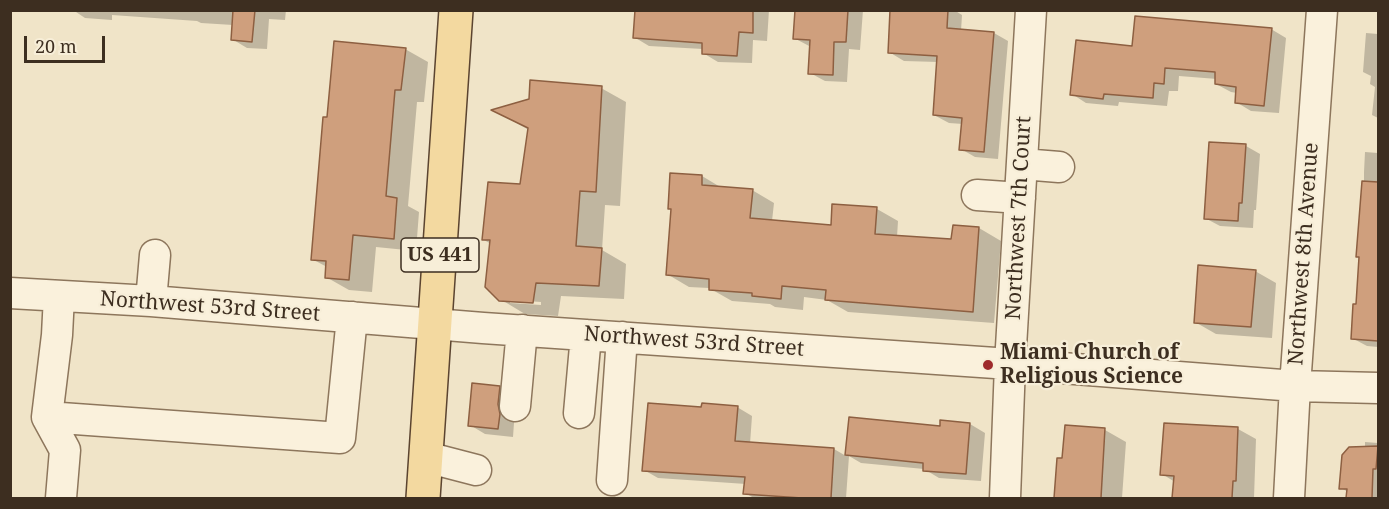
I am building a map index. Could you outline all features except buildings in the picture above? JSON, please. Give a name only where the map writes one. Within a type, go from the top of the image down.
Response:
[{"type":"main road","name":"US 441","points":[[423,498],[455,11]]},
{"type":"street","name":"Northwest 7th Court","points":[[1005,498],[1010,364],[1031,10]]},
{"type":"street","name":"Northwest 8th Avenue","points":[[1289,498],[1322,10]]},
{"type":"street","points":[[1022,164],[1059,167]]},
{"type":"street","points":[[977,195],[1020,198]]},
{"type":"street","points":[[151,301],[155,255]]},
{"type":"street","name":"Northwest 53rd Street","points":[[10,293],[151,301],[435,324],[1295,386],[1378,388]]},
{"type":"street","points":[[59,296],[57,335],[47,417],[65,450],[61,498]]},
{"type":"street","points":[[47,417],[340,438],[352,317]]},
{"type":"street","points":[[515,406],[522,330]]},
{"type":"street","points":[[579,413],[586,335]]},
{"type":"street","points":[[612,480],[622,337]]},
{"type":"street","points":[[426,456],[476,470]]},
{"type":"place","name":"Miami Church of Religious Science","points":[[988,365]]}]
